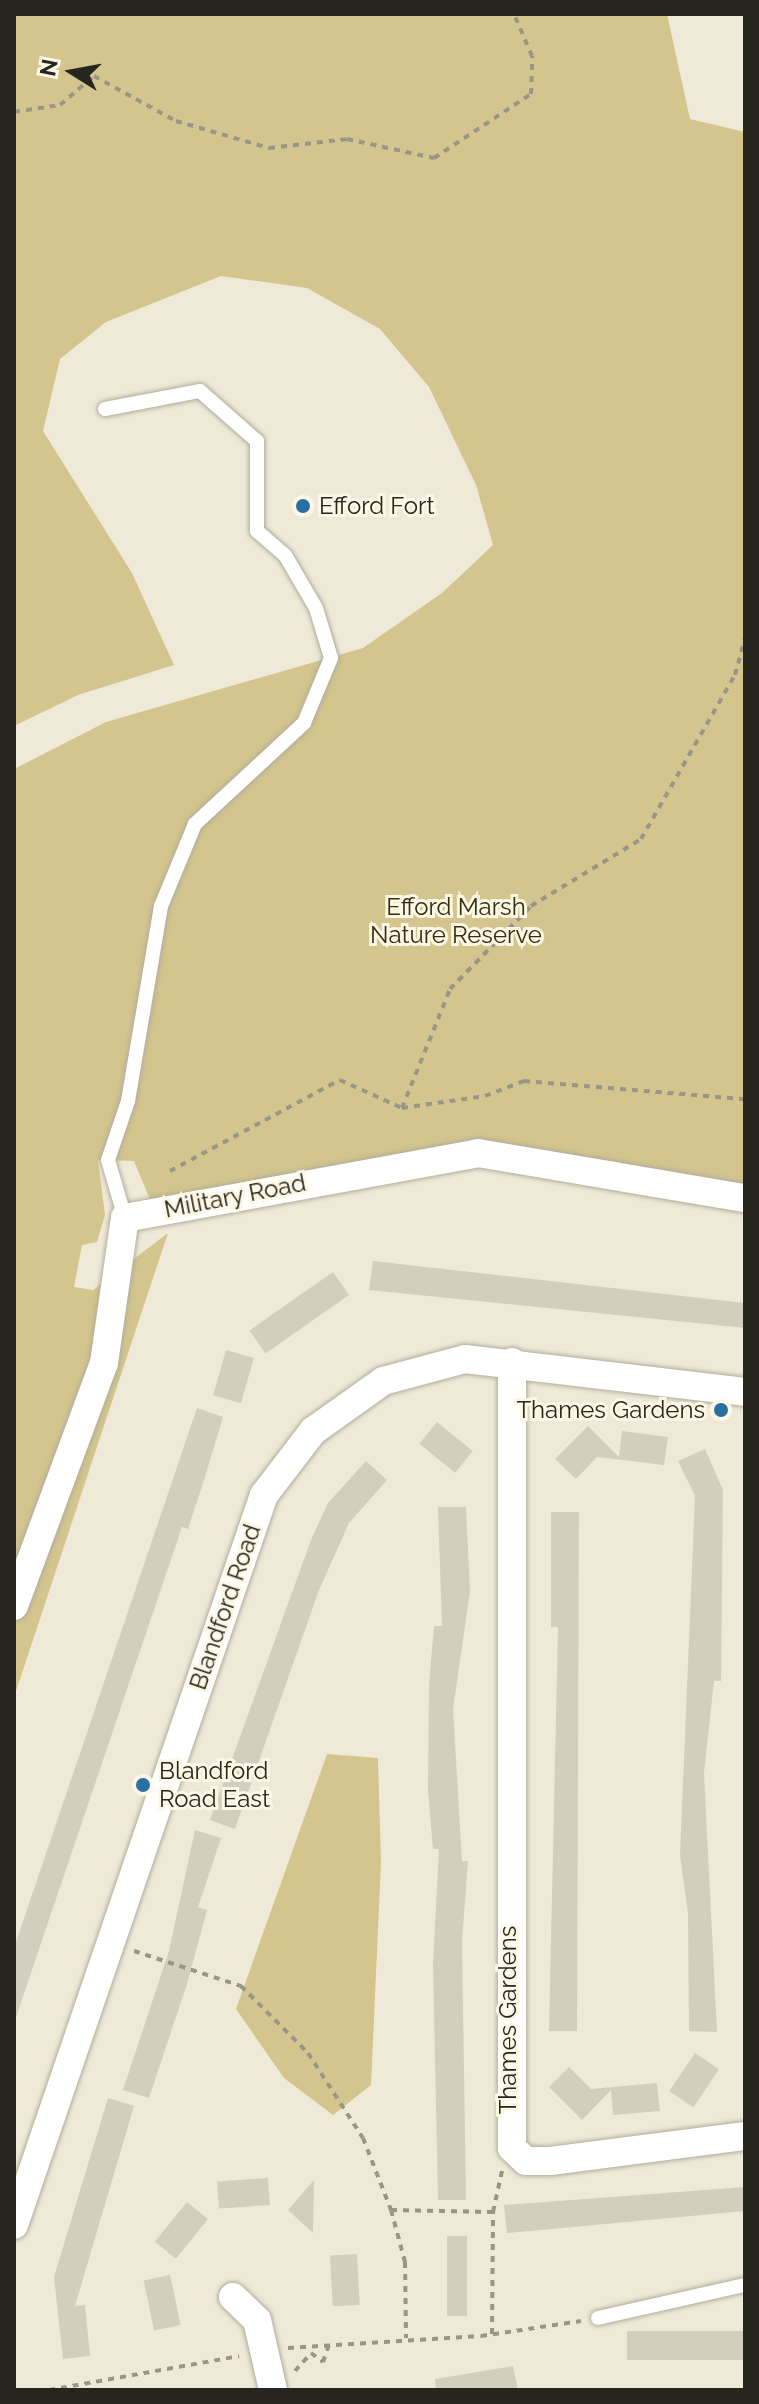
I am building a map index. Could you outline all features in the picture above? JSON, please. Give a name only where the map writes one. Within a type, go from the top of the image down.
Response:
[{"type":"street","name":"Military Road","points":[[125,1218],[478,1153],[745,1198]]},
{"type":"street","points":[[14,1606],[104,1363],[125,1218]]},
{"type":"street","name":"Blandford Road","points":[[14,2225],[264,1495],[278,1473],[325,1421],[383,1381],[465,1359],[512,1362],[745,1392]]},
{"type":"street","name":"Thames Gardens","points":[[512,1362],[507,2124],[521,2155]]},
{"type":"street","points":[[521,2155],[550,2161],[745,2136]]},
{"type":"street","points":[[233,2297],[257,2320],[273,2390]]},
{"type":"lane","points":[[105,409],[166,392],[200,391],[257,441],[257,531],[285,555],[309,595],[331,658],[304,723],[195,824],[161,906],[128,1101],[108,1160],[125,1218]]},
{"type":"lane","points":[[598,2318],[745,2285]]},
{"type":"path","points":[[14,112],[60,105],[94,76],[176,121],[269,148],[347,139],[434,158],[531,94],[532,56],[514,14]]},
{"type":"path","points":[[402,1108],[450,989],[531,906],[641,839],[735,675],[745,638]]},
{"type":"path","points":[[170,1171],[340,1080],[402,1108],[485,1096],[524,1081],[745,1099]]},
{"type":"path","points":[[109,1943],[241,1986],[275,2013],[363,2138],[391,2210],[405,2262],[406,2338]]},
{"type":"path","points":[[492,2334],[493,2212],[497,2175],[521,2155]]},
{"type":"path","points":[[391,2210],[493,2212]]},
{"type":"path","points":[[49,2390],[329,2345],[492,2334],[598,2318]]},
{"type":"path","points":[[267,2355],[301,2373],[311,2353],[323,2362],[329,2345]]},
{"type":"green space","name":"Efford Marsh Nature Reserve","points":[[14,14],[667,14],[690,119],[745,132],[745,1191],[479,1146],[151,1202],[134,1161],[98,1160],[105,1215],[97,1242],[82,1245],[74,1287],[93,1290],[168,1233],[14,1697],[14,769],[106,722],[363,648],[442,593],[493,545],[476,485],[429,387],[380,329],[307,288],[221,276],[106,322],[60,359],[43,431],[132,573],[174,665],[78,695],[14,726]]},
{"type":"green space","points":[[327,1754],[378,1758],[381,1862],[371,2085],[333,2115],[284,2078],[236,2009]]},
{"type":"building","points":[[373,1261],[745,1303],[745,1328],[369,1290]]},
{"type":"building","points":[[333,1272],[349,1295],[266,1353],[249,1331]]},
{"type":"building","points":[[226,1350],[254,1358],[241,1403],[213,1395]]},
{"type":"building","points":[[197,1408],[223,1417],[188,1529],[182,1527],[14,2023],[14,1948]]},
{"type":"building","points":[[437,1422],[473,1451],[455,1473],[419,1444]]},
{"type":"building","points":[[588,1426],[619,1457],[622,1431],[668,1437],[664,1465],[597,1457],[576,1479],[555,1459]]},
{"type":"building","points":[[705,1449],[723,1490],[721,1681],[714,1681],[704,1773],[717,2032],[689,2031],[688,1914],[680,1855],[695,1496],[678,1461]]},
{"type":"building","points":[[366,1461],[387,1480],[349,1523],[319,1590],[235,1829],[210,1820],[311,1540],[328,1503]]},
{"type":"building","points":[[438,1507],[466,1507],[470,1591],[453,1709],[462,1861],[468,1861],[462,1941],[466,2200],[438,2200],[433,1964],[439,1849],[433,1849],[428,1791],[429,1685],[434,1626],[442,1626]]},
{"type":"building","points":[[551,1512],[579,1512],[577,2031],[549,2031],[558,1627],[551,1627]]},
{"type":"building","points":[[195,1830],[221,1838],[198,1907],[207,1910],[187,1984],[149,2098],[123,2090],[169,1951]]},
{"type":"building","points":[[695,2053],[719,2069],[693,2107],[669,2091]]},
{"type":"building","points":[[569,2067],[591,2089],[657,2083],[660,2111],[613,2115],[611,2090],[582,2120],[549,2087]]},
{"type":"building","points":[[108,2098],[134,2106],[75,2306],[85,2305],[90,2356],[63,2359],[54,2277]]},
{"type":"building","points":[[268,2178],[270,2205],[219,2208],[217,2182]]},
{"type":"building","points":[[314,2180],[313,2233],[288,2210]]},
{"type":"building","points":[[745,2187],[745,2211],[507,2233],[504,2205]]},
{"type":"building","points":[[187,2202],[208,2219],[176,2259],[155,2242]]},
{"type":"building","points":[[447,2236],[467,2236],[467,2316],[447,2316]]},
{"type":"building","points":[[357,2254],[360,2305],[333,2306],[330,2255]]},
{"type":"building","points":[[170,2275],[181,2325],[154,2330],[144,2281]]},
{"type":"building","points":[[627,2331],[745,2331],[745,2360],[627,2360]]},
{"type":"building","points":[[513,2366],[518,2390],[436,2390],[435,2379]]},
{"type":"place","name":"Efford Fort","points":[[303,506]]},
{"type":"place","name":"Thames Gardens","points":[[721,1410]]},
{"type":"place","name":"Blandford Road East","points":[[143,1785]]}]
